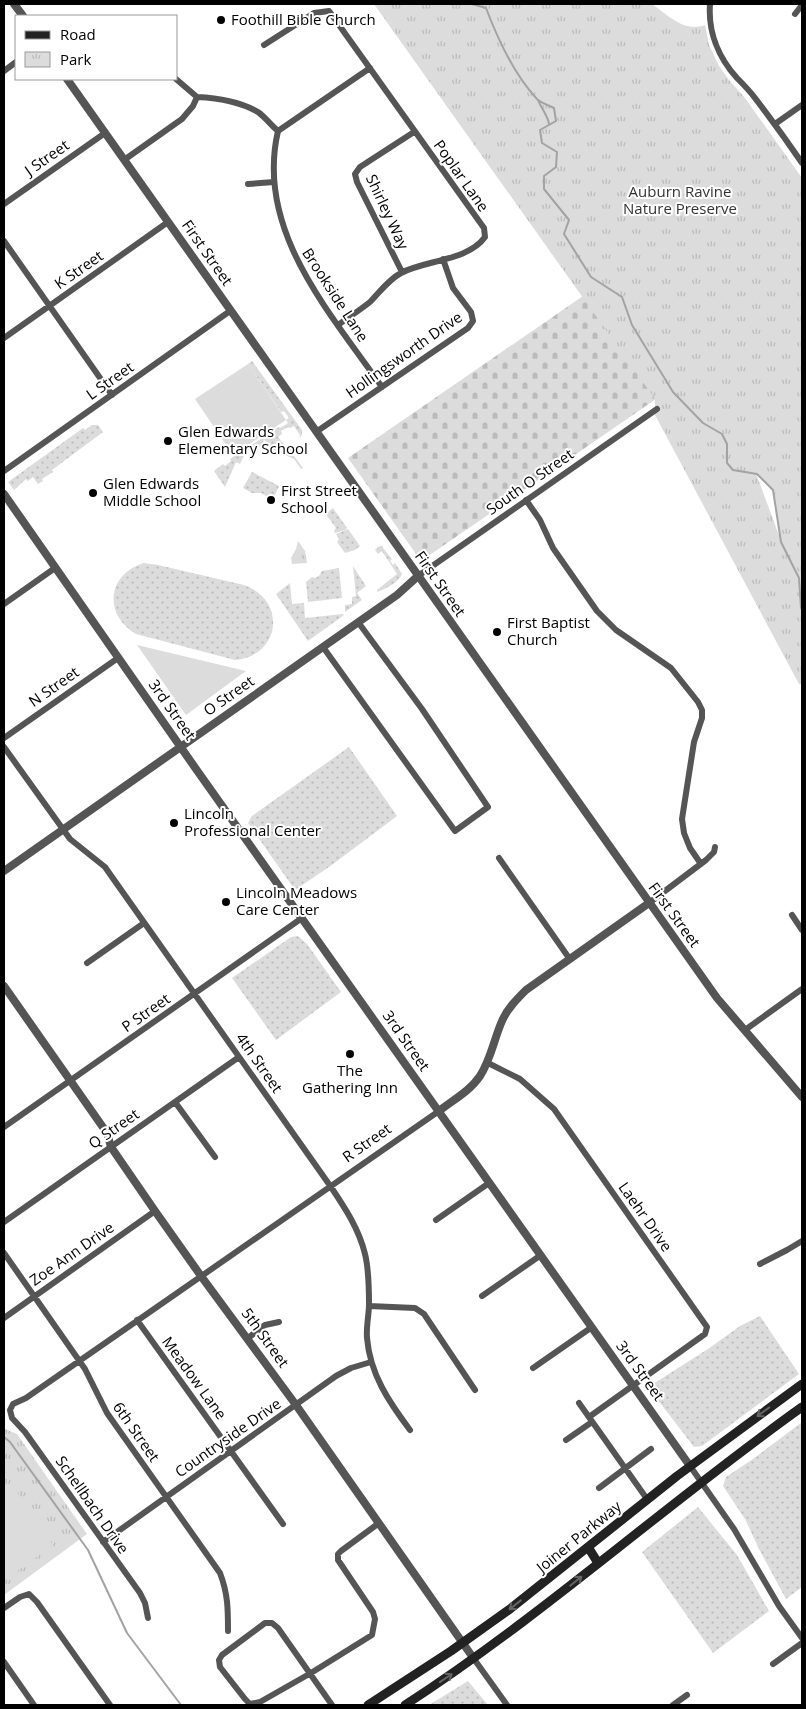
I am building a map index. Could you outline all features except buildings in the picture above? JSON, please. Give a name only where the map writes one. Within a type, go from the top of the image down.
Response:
[{"type":"main road","name":"Joiner Parkway","points":[[368,1705],[376,1702],[510,1609],[690,1466],[802,1384]]},
{"type":"main road","points":[[785,1419],[802,1401]]},
{"type":"main road","points":[[405,1705],[518,1627],[701,1481],[802,1406]]},
{"type":"main road","points":[[588,1547],[598,1563]]},
{"type":"street","points":[[14,4],[22,15]]},
{"type":"street","points":[[710,4],[709,18],[713,38],[723,59],[735,76],[751,92],[802,163]]},
{"type":"street","points":[[795,14],[802,5]]},
{"type":"street","name":"Poplar Lane","points":[[264,45],[314,13],[329,11],[484,228],[485,238],[479,245],[402,272],[387,283],[370,301],[338,325]]},
{"type":"street","points":[[4,70],[15,63]]},
{"type":"street","points":[[177,80],[197,97],[223,99],[243,105],[259,113],[278,131],[370,68]]},
{"type":"street","name":"First Street","points":[[68,80],[648,903],[717,998],[802,1097]]},
{"type":"street","points":[[124,160],[182,119],[193,106],[197,97]]},
{"type":"street","points":[[775,124],[802,105]]},
{"type":"street","name":"Brookside Lane","points":[[278,131],[274,145],[274,182],[281,224],[289,245],[310,284],[382,387]]},
{"type":"street","name":"Shirley Way","points":[[402,272],[357,182],[355,174],[360,167],[414,132]]},
{"type":"street","name":"J Street","points":[[4,204],[105,133]]},
{"type":"street","points":[[248,184],[274,182]]},
{"type":"street","name":"K Street","points":[[4,338],[168,222]]},
{"type":"street","points":[[4,241],[112,395]]},
{"type":"street","name":"Hollingsworth Drive","points":[[316,432],[468,328],[473,321],[471,312],[453,288],[443,259]]},
{"type":"street","name":"L Street","points":[[4,470],[230,311]]},
{"type":"street","name":"South O Street","points":[[418,576],[657,409]]},
{"type":"street","name":"3rd Street","points":[[4,494],[701,1481],[738,1535],[780,1606],[802,1638]]},
{"type":"street","points":[[526,500],[540,520],[553,548],[597,611],[616,630],[671,668],[698,702],[702,710],[702,718],[694,742],[682,819],[684,832],[690,848],[701,864]]},
{"type":"street","points":[[4,604],[55,568]]},
{"type":"street","name":"O Street","points":[[4,871],[398,595],[418,576]]},
{"type":"street","points":[[323,647],[455,831],[488,807],[422,709],[358,622]]},
{"type":"street","name":"N Street","points":[[4,738],[118,658]]},
{"type":"street","name":"4th Street","points":[[4,747],[62,830],[76,845],[105,867],[353,1221],[365,1255],[368,1277],[367,1338],[371,1362],[383,1391],[410,1430]]},
{"type":"street","name":"R Street","points":[[10,1410],[13,1404],[26,1398],[470,1088],[488,1063],[502,1020],[513,1003],[533,984],[712,856],[715,848]]},
{"type":"street","points":[[499,858],[569,958]]},
{"type":"street","points":[[792,915],[802,930]]},
{"type":"street","name":"P Street","points":[[5,1124],[70,1081],[302,918]]},
{"type":"street","points":[[87,963],[144,923]]},
{"type":"street","name":"5th Street","points":[[4,986],[107,1133],[111,1147],[155,1211],[296,1405],[507,1705]]},
{"type":"street","points":[[745,1030],[802,989]]},
{"type":"street","name":"Q Street","points":[[4,1222],[239,1057]]},
{"type":"street","name":"Laehr Drive","points":[[488,1063],[520,1079],[554,1109],[708,1326],[705,1334],[632,1385]]},
{"type":"street","points":[[175,1102],[215,1157]]},
{"type":"street","points":[[436,1220],[489,1182]]},
{"type":"street","name":"Zoe Ann Drive","points":[[4,1318],[155,1211]]},
{"type":"street","points":[[760,1264],[802,1241]]},
{"type":"street","name":"6th Street","points":[[4,1253],[85,1369],[102,1404],[220,1572],[226,1589],[228,1631]]},
{"type":"street","points":[[482,1296],[541,1255]]},
{"type":"street","points":[[369,1306],[415,1308],[424,1314],[475,1390]]},
{"type":"street","name":"Meadow Lane","points":[[137,1320],[283,1524]]},
{"type":"street","points":[[248,1338],[265,1325],[279,1322]]},
{"type":"street","points":[[533,1368],[592,1327]]},
{"type":"street","name":"Countryside Drive","points":[[103,1542],[336,1376],[351,1368],[371,1362]]},
{"type":"street","points":[[566,1440],[632,1385]]},
{"type":"street","points":[[579,1403],[648,1499]]},
{"type":"street","name":"Schellbach Drive","points":[[10,1410],[12,1418],[25,1432],[140,1593],[145,1603],[148,1618]]},
{"type":"street","points":[[599,1488],[650,1449]]},
{"type":"street","points":[[332,1705],[311,1673],[278,1628],[272,1623],[265,1623],[222,1655],[219,1660],[220,1666],[244,1700],[250,1704],[260,1702],[311,1673],[372,1634],[375,1619],[373,1612],[338,1560],[338,1554],[379,1523]]},
{"type":"street","points":[[4,1608],[20,1597],[29,1594],[37,1602],[110,1705]]},
{"type":"street","points":[[772,1664],[802,1643]]},
{"type":"street","points":[[4,1662],[34,1705]]},
{"type":"street","points":[[673,1705],[687,1695]]},
{"type":"green space","name":"Auburn Ravine Nature Preserve","points":[[374,4],[652,4],[683,25],[697,27],[705,25],[709,45],[719,66],[745,98],[802,178],[802,684],[799,684],[655,415],[655,399]],"holes":[[[757,476],[773,490],[780,538]]]},
{"type":"green space","points":[[583,296],[656,399],[421,561],[348,458]]},
{"type":"green space","points":[[252,361],[302,430],[302,435],[299,438],[300,435],[294,426],[281,431],[282,434],[278,437],[285,446],[290,444],[293,450],[289,453],[285,451],[285,453],[294,456],[303,468],[301,469],[294,459],[272,449],[273,447],[269,446],[270,444],[264,440],[260,447],[257,446],[256,449],[258,451],[256,454],[247,449],[240,464],[236,462],[225,487],[214,471],[223,464],[225,466],[231,461],[230,459],[288,423],[286,420],[289,418],[284,411],[281,412],[248,364]]},
{"type":"green space","points":[[248,364],[286,420],[233,455],[195,399]]},
{"type":"green space","points":[[92,425],[98,425],[103,432],[52,470],[53,472],[42,479],[43,481],[38,484],[33,477],[28,481],[26,479],[14,490],[8,482],[83,428],[85,430]]},
{"type":"green space","points":[[252,472],[279,486],[274,497],[271,499],[261,493],[252,493],[243,488]]},
{"type":"green space","points":[[333,508],[347,528],[335,533],[336,528],[326,514]]},
{"type":"green space","points":[[348,529],[360,546],[355,550],[345,553],[337,542],[339,539],[336,534]]},
{"type":"green space","points":[[298,541],[305,551],[307,563],[292,564],[291,558]]},
{"type":"green space","points":[[383,546],[392,559],[390,561],[393,565],[395,563],[402,574],[392,585],[377,592],[397,574],[382,551],[378,554],[375,550]]},
{"type":"green space","points":[[144,563],[244,585],[258,592],[267,602],[272,614],[273,627],[262,649],[250,656],[235,660],[136,634],[125,626],[114,606],[117,585],[122,576],[132,568]]},
{"type":"green space","points":[[353,566],[366,586],[357,593],[362,600],[345,612],[345,605],[352,604],[352,597],[356,596]]},
{"type":"green space","points":[[339,568],[342,598],[308,602],[306,582],[312,577],[319,576],[322,571]]},
{"type":"green space","points":[[290,583],[292,604],[304,603],[305,618],[344,615],[308,641],[276,594]]},
{"type":"green space","points":[[137,645],[246,671],[186,715]]},
{"type":"green space","points":[[349,747],[397,816],[295,890],[248,823],[252,816]]},
{"type":"green space","points":[[298,936],[307,944],[341,992],[276,1040],[232,978],[291,937]]},
{"type":"green space","points":[[760,1316],[799,1374],[702,1446],[694,1447],[651,1391],[653,1384],[740,1326]]},
{"type":"green space","points":[[802,1422],[802,1587],[786,1599],[745,1519],[723,1486],[726,1477]]},
{"type":"green space","points":[[4,1427],[17,1434],[87,1534],[4,1595]]},
{"type":"green space","points":[[16,1491],[53,1545],[4,1581],[4,1500]]},
{"type":"green space","points":[[698,1507],[737,1555],[769,1611],[713,1653],[642,1552]]},
{"type":"green space","points":[[468,1681],[488,1705],[429,1705]]},
{"type":"waterway","points":[[472,4],[486,8],[501,43],[521,79],[537,99],[554,108],[556,121],[540,130],[542,143],[557,152],[556,167],[544,176],[544,189],[569,220],[564,234],[591,277],[622,297],[632,325],[673,392],[703,423],[722,434],[727,444],[727,463],[733,470],[757,474],[773,490],[781,542],[799,578],[802,610]]},
{"type":"waterway","points":[[538,100],[549,124]]},
{"type":"waterway","points":[[4,1437],[10,1442],[88,1550],[127,1633],[181,1705]]},
{"type":"place","name":"Foothill Bible Church","points":[[221,20]]},
{"type":"place","name":"Glen Edwards Elementary School","points":[[168,441]]},
{"type":"place","name":"Glen Edwards Middle School","points":[[93,493]]},
{"type":"place","name":"First Street School","points":[[271,500]]},
{"type":"place","name":"First Baptist Church","points":[[497,632]]},
{"type":"place","name":"Lincoln Professional Center","points":[[174,823]]},
{"type":"place","name":"Lincoln Meadows Care Center","points":[[226,902]]},
{"type":"place","name":"The Gathering Inn","points":[[350,1054]]}]
